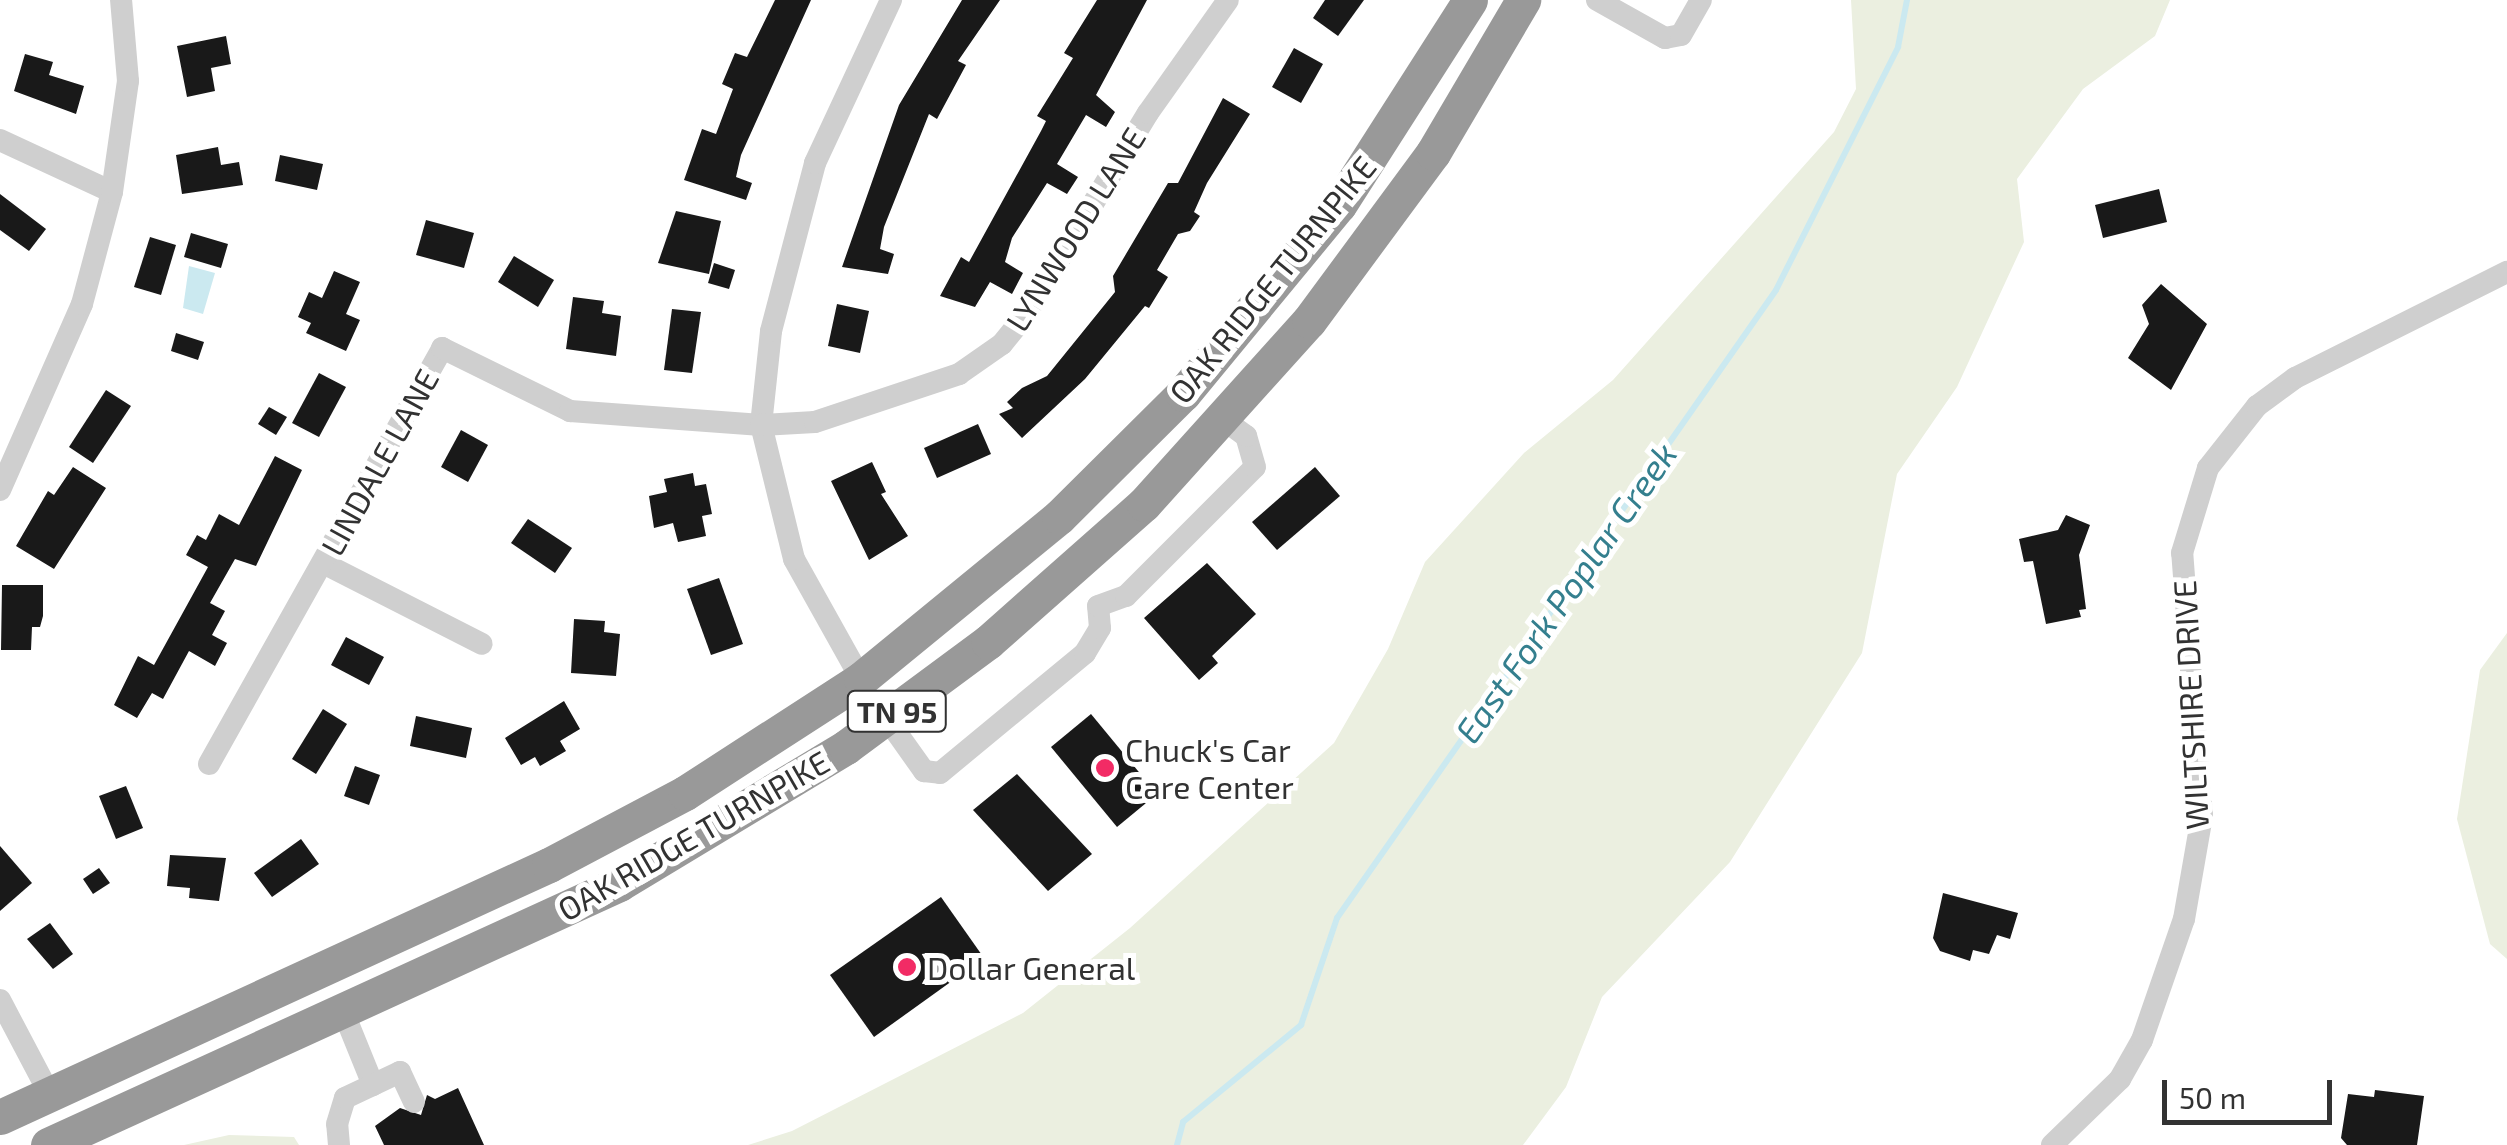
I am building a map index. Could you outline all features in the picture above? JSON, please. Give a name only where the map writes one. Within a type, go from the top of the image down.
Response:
[{"type":"highway","name":"OAK RIDGE TURNPIKE","points":[[0,1116],[629,824],[861,679],[1060,517],[1183,394],[1339,205],[1470,0]]},
{"type":"highway","name":"OAK RIDGE TURNPIKE","points":[[58,1140],[619,884],[743,814],[887,719],[1069,573],[1224,420],[1359,257],[1433,153],[1524,0]]},
{"type":"highway","points":[[861,679],[887,719]]},
{"type":"highway","points":[[324,968],[343,1011]]},
{"type":"highway","points":[[49,1093],[58,1140]]},
{"type":"street","points":[[0,490],[82,304],[112,192],[128,80],[121,0]]},
{"type":"street","points":[[861,679],[794,559],[762,425],[777,300],[815,162],[892,0]]},
{"type":"street","name":"LYNWOOD LANE","points":[[762,425],[815,422],[908,392],[972,368],[1002,344],[1178,66],[1228,0]]},
{"type":"street","points":[[1604,2],[1665,38],[1681,34],[1701,0]]},
{"type":"street","points":[[0,140],[112,192]]},
{"type":"street","name":"WILTSHIRE DRIVE","points":[[2052,1145],[2120,1080],[2142,1040],[2184,919],[2202,816],[2182,553],[2208,468],[2257,406],[2295,378],[2507,272]]},
{"type":"street","name":"LINDALE LANE","points":[[209,764],[442,348],[570,411],[762,425]]},
{"type":"street","points":[[1098,606],[1126,596],[1256,467],[1246,436],[1224,420]]},
{"type":"street","points":[[322,563],[482,644]]},
{"type":"street","points":[[887,719],[924,772],[956,764],[1085,652],[1100,628],[1098,606],[1069,573]]},
{"type":"street","points":[[0,1000],[49,1093]]},
{"type":"street","points":[[343,1011],[373,1085]]},
{"type":"street","points":[[340,1145],[339,1107],[373,1085],[400,1072],[414,1102]]},
{"type":"shaded area","points":[[1851,0],[2170,0],[2155,36],[2083,89],[2017,179],[2024,242],[1957,387],[1897,474],[1862,653],[1730,862],[1602,997],[1566,1087],[1523,1145],[748,1145],[792,1131],[1023,1013],[1130,928],[1334,743],[1388,649],[1425,562],[1524,453],[1613,380],[1834,132],[1856,89]]},
{"type":"shaded area","points":[[2507,633],[2507,959],[2490,944],[2457,819],[2480,670]]},
{"type":"shaded area","points":[[229,1135],[294,1137],[299,1145],[184,1145]]},
{"type":"water","points":[[189,266],[215,273],[203,314],[183,308]]},
{"type":"building","points":[[775,0],[811,0],[741,155],[736,177],[752,183],[746,200],[684,180],[702,129],[716,134],[733,89],[722,84],[735,53],[747,57]]},
{"type":"building","points":[[962,0],[1000,0],[958,61],[966,65],[937,119],[929,114],[884,227],[880,249],[894,254],[888,274],[842,267],[899,105]]},
{"type":"building","points":[[1097,0],[1147,0],[1096,95],[1115,112],[1106,127],[1086,115],[1057,164],[1078,177],[1067,194],[1047,183],[1012,238],[1005,262],[1023,273],[1012,294],[990,282],[975,307],[940,296],[961,257],[969,262],[1041,131],[1046,121],[1037,116],[1073,58],[1064,53]]},
{"type":"building","points":[[1325,0],[1364,0],[1338,36],[1313,18]]},
{"type":"building","points":[[226,36],[231,64],[211,68],[215,91],[187,97],[177,46]]},
{"type":"building","points":[[1294,48],[1323,64],[1301,103],[1272,87]]},
{"type":"building","points":[[25,54],[53,62],[49,75],[84,86],[76,114],[14,91]]},
{"type":"building","points":[[1223,98],[1250,114],[1207,183],[1194,212],[1200,216],[1190,231],[1178,234],[1157,270],[1168,277],[1149,308],[1145,306],[1085,379],[1022,438],[999,414],[1013,408],[1007,402],[1022,388],[1047,376],[1115,292],[1113,276],[1168,183],[1178,183]]},
{"type":"building","points":[[218,147],[221,165],[239,162],[243,185],[182,194],[176,155]]},
{"type":"building","points":[[280,155],[323,164],[317,190],[275,181]]},
{"type":"building","points":[[2159,189],[2167,222],[2103,238],[2095,205]]},
{"type":"building","points":[[0,194],[46,229],[29,251],[0,230]]},
{"type":"building","points":[[676,211],[721,221],[709,274],[658,263]]},
{"type":"building","points":[[426,220],[474,233],[464,268],[416,255]]},
{"type":"building","points":[[191,233],[228,244],[221,268],[184,257]]},
{"type":"building","points":[[150,237],[176,245],[161,295],[134,287]]},
{"type":"building","points":[[514,256],[554,280],[538,307],[498,282]]},
{"type":"building","points":[[714,263],[735,270],[729,289],[708,283]]},
{"type":"building","points":[[334,271],[360,282],[346,314],[360,320],[346,351],[306,333],[311,323],[298,317],[309,292],[322,298]]},
{"type":"building","points":[[2161,284],[2207,324],[2171,390],[2128,358],[2149,324],[2142,305]]},
{"type":"building","points":[[573,297],[604,301],[602,313],[621,316],[616,356],[566,349]]},
{"type":"building","points":[[837,304],[869,311],[860,353],[828,346]]},
{"type":"building","points":[[672,309],[701,312],[692,373],[664,370]]},
{"type":"building","points":[[176,333],[204,342],[198,360],[171,351]]},
{"type":"building","points":[[319,373],[346,387],[319,437],[292,423]]},
{"type":"building","points":[[106,390],[131,406],[93,463],[69,447]]},
{"type":"building","points":[[269,407],[287,417],[276,435],[258,424]]},
{"type":"building","points":[[978,424],[991,454],[937,478],[924,448]]},
{"type":"building","points":[[461,430],[488,445],[468,482],[441,467]]},
{"type":"building","points":[[275,456],[302,470],[256,566],[235,559],[210,603],[225,611],[212,635],[227,643],[215,666],[189,651],[163,699],[152,693],[137,718],[114,705],[138,656],[154,665],[208,567],[186,555],[197,535],[206,540],[219,514],[239,525]]},
{"type":"building","points":[[872,462],[886,492],[881,494],[908,536],[869,560],[831,481]]},
{"type":"building","points":[[73,467],[106,488],[54,569],[16,546],[48,491],[54,495]]},
{"type":"building","points":[[1315,467],[1340,496],[1277,550],[1252,522]]},
{"type":"building","points":[[693,473],[695,486],[706,484],[712,514],[702,516],[706,536],[678,542],[673,523],[654,528],[649,496],[667,492],[664,479]]},
{"type":"building","points":[[2066,515],[2090,525],[2079,555],[2086,609],[2079,610],[2081,617],[2046,624],[2033,561],[2024,562],[2019,539],[2058,530]]},
{"type":"building","points":[[528,519],[572,548],[555,573],[511,543]]},
{"type":"building","points":[[1207,563],[1256,614],[1212,656],[1218,663],[1199,680],[1144,618]]},
{"type":"building","points":[[719,578],[743,644],[711,655],[687,589]]},
{"type":"building","points":[[2,585],[43,585],[43,616],[40,627],[32,627],[31,650],[1,650]]},
{"type":"building","points":[[574,619],[605,621],[604,632],[620,634],[616,676],[571,673]]},
{"type":"building","points":[[346,637],[384,657],[369,685],[331,665]]},
{"type":"building","points":[[564,701],[580,729],[560,741],[566,751],[540,766],[535,757],[521,765],[505,738]]},
{"type":"building","points":[[323,709],[347,724],[316,774],[292,759]]},
{"type":"building","points":[[1091,714],[1157,794],[1117,827],[1051,747]]},
{"type":"building","points":[[416,716],[472,728],[466,758],[410,746]]},
{"type":"building","points":[[355,766],[380,775],[369,805],[344,796]]},
{"type":"building","points":[[1017,774],[1092,854],[1048,891],[973,810]]},
{"type":"building","points":[[126,786],[143,828],[116,839],[99,796]]},
{"type":"building","points":[[301,839],[319,864],[272,897],[254,873]]},
{"type":"building","points":[[0,846],[32,883],[0,911]]},
{"type":"building","points":[[170,855],[226,858],[219,901],[189,898],[190,888],[167,886]]},
{"type":"building","points":[[99,868],[110,883],[93,894],[83,879]]},
{"type":"building","points":[[1943,893],[2018,913],[2010,939],[1997,935],[1989,954],[1973,950],[1970,961],[1940,951],[1933,938]]},
{"type":"building","name":"Dollar General","points":[[941,897],[984,958],[874,1037],[830,975]]},
{"type":"building","points":[[50,923],[73,954],[53,969],[27,939]]},
{"type":"building","points":[[458,1088],[484,1145],[384,1145],[375,1126],[400,1108],[421,1115],[427,1095],[435,1099]]},
{"type":"building","points":[[2375,1090],[2424,1096],[2417,1145],[2347,1145],[2341,1138],[2348,1094],[2374,1097]]},
{"type":"waterway","name":"East Fork Poplar Creek","points":[[1177,1145],[1183,1122],[1301,1025],[1337,918],[1776,290],[1898,47],[1907,0]]},
{"type":"place","name":"Chuck's Car Care Center","points":[[1105,768]]},
{"type":"place","name":"Dollar General","points":[[907,967]]}]
